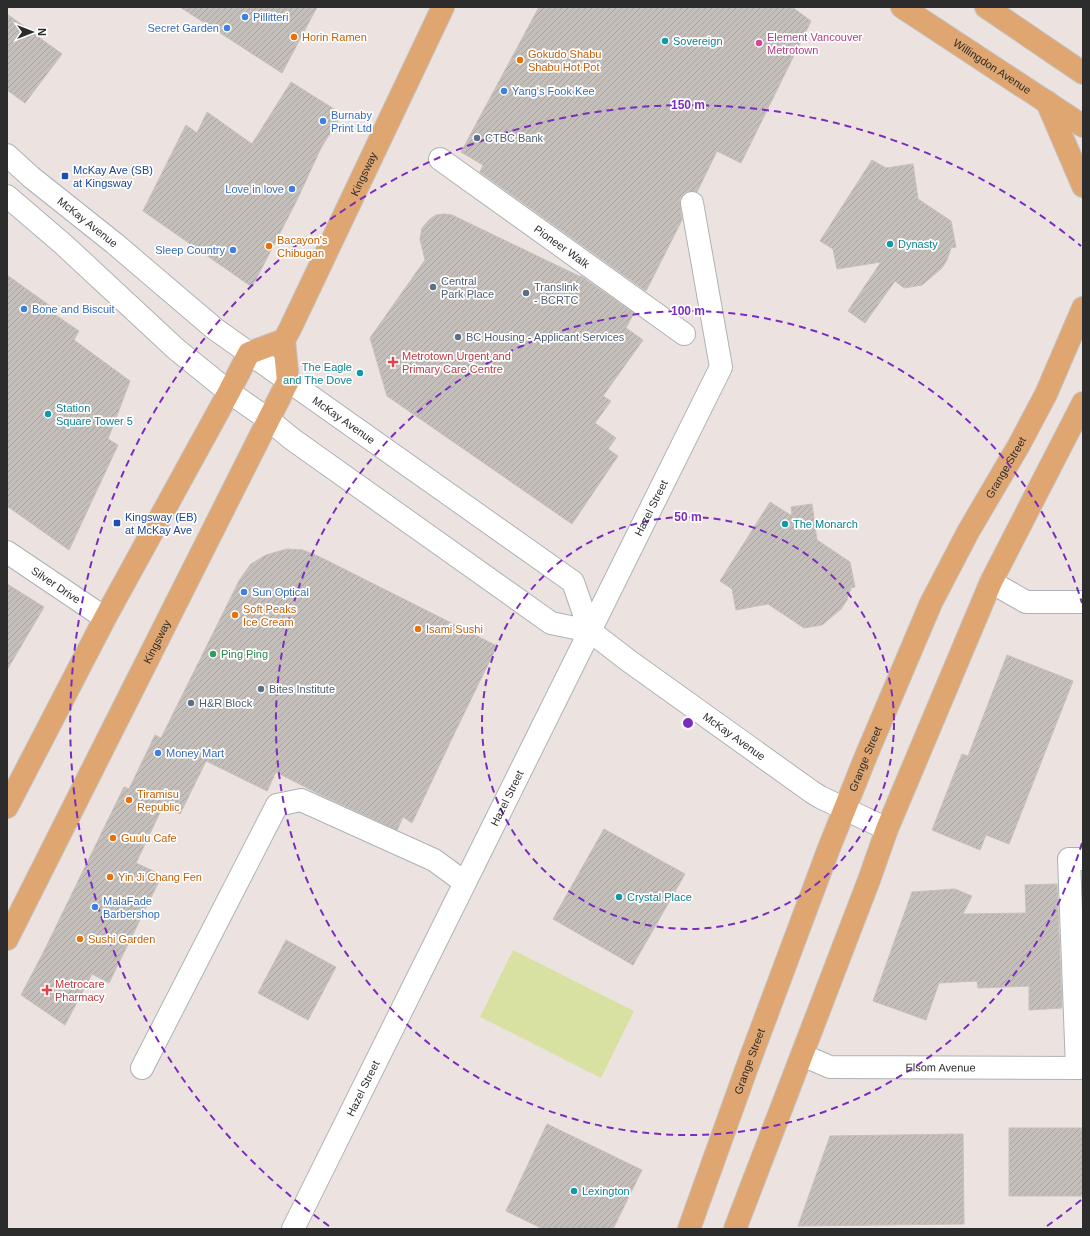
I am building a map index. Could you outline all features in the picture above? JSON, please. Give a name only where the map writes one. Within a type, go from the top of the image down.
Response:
[{"type":"main road","name":"Kingsway","points":[[284,340],[294,322],[443,7]]},
{"type":"main road","name":"Willingdon Avenue","points":[[902,7],[1083,126]]},
{"type":"main road","points":[[986,7],[1083,73]]},
{"type":"main road","points":[[1047,102],[1083,186]]},
{"type":"main road","name":"Grange Street","points":[[689,1229],[746,1070],[844,809],[931,603],[968,532],[1046,394],[1083,308]]},
{"type":"main road","points":[[7,808],[105,618],[249,353],[284,340],[288,381]]},
{"type":"main road","name":"Kingsway","points":[[7,939],[288,381]]},
{"type":"main road","points":[[735,1229],[869,880],[887,829],[991,582],[1083,403]]},
{"type":"street","name":"McKay Avenue","points":[[7,155],[215,329],[574,582],[590,631]]},
{"type":"street","name":"Pioneer Walk","points":[[440,159],[684,334]]},
{"type":"street","name":"McKay Avenue","points":[[7,196],[63,244],[176,349],[229,392],[269,420],[292,439],[551,623],[590,631],[629,661],[812,792],[887,829]]},
{"type":"street","name":"Hazel Street","points":[[292,1229],[720,367],[692,203]]},
{"type":"street","name":"Silver Drive","points":[[7,552],[105,618]]},
{"type":"street","points":[[991,582],[1026,602],[1083,602]]},
{"type":"street","points":[[142,1068],[278,805],[301,800],[434,860],[464,882]]},
{"type":"street","points":[[1080,1068],[1069,860],[1083,859]]},
{"type":"street","name":"Elsom Avenue","points":[[802,1054],[830,1067],[1080,1068]]},
{"type":"green space","points":[[513,950],[634,1011],[601,1078],[480,1017]]},
{"type":"building","points":[[180,7],[317,7],[282,73]]},
{"type":"building","points":[[539,7],[792,7],[811,21],[741,163],[717,151],[697,192],[689,191],[684,193],[680,198],[682,220],[646,291],[480,172],[483,165],[461,152]]},
{"type":"building","points":[[7,14],[62,54],[25,103],[7,90]]},
{"type":"building","points":[[291,82],[342,114],[321,148],[296,202],[252,287],[143,211],[186,125],[197,133],[207,112],[252,144]]},
{"type":"building","name":"Dynasty","points":[[872,160],[886,168],[913,164],[918,199],[951,221],[956,247],[951,248],[947,260],[942,268],[922,285],[904,288],[895,281],[865,323],[848,311],[881,262],[837,269],[833,249],[820,241]]},
{"type":"building","points":[[436,215],[452,215],[581,276],[634,313],[626,328],[643,340],[603,396],[611,401],[595,423],[616,438],[608,449],[618,456],[572,524],[387,396],[370,338],[425,260],[420,239],[422,228]]},
{"type":"building","points":[[7,275],[53,308],[51,312],[79,331],[74,340],[130,381],[108,439],[118,445],[69,550],[7,506]]},
{"type":"building","name":"The Monarch","points":[[770,502],[792,516],[791,507],[812,504],[817,540],[850,562],[855,587],[851,588],[847,600],[841,609],[822,625],[804,628],[768,604],[736,610],[732,589],[720,581]]},
{"type":"building","points":[[287,549],[303,550],[320,557],[497,646],[412,823],[403,817],[397,830],[319,794],[276,772],[267,791],[206,761],[180,814],[163,806],[136,863],[162,875],[109,983],[92,974],[65,1025],[21,995],[124,787],[129,789],[155,735],[161,738],[240,579],[251,564],[266,555]]},
{"type":"building","points":[[7,584],[44,607],[7,670]]},
{"type":"building","points":[[1007,655],[1073,681],[1009,844],[986,835],[980,850],[932,830],[962,754],[968,756]]},
{"type":"building","name":"Crystal Place","points":[[604,829],[685,874],[633,965],[553,919]]},
{"type":"building","points":[[1057,884],[1062,1008],[1029,1010],[1029,986],[978,988],[977,981],[939,983],[926,1020],[873,1001],[912,892],[955,889],[972,896],[963,914],[1026,913],[1025,885]]},
{"type":"building","points":[[286,940],[336,967],[308,1020],[258,993]]},
{"type":"building","name":"Lexington","points":[[547,1124],[642,1170],[613,1229],[543,1229],[506,1211]]},
{"type":"building","points":[[1009,1128],[1083,1128],[1083,1196],[1009,1196]]},
{"type":"building","points":[[963,1134],[964,1224],[798,1226],[830,1136]]},
{"type":"place","name":"Pillitteri","points":[[245,17]]},
{"type":"place","name":"Secret Garden","points":[[227,28]]},
{"type":"place","name":"Horin Ramen","points":[[294,37]]},
{"type":"place","name":"Sovereign","points":[[665,41]]},
{"type":"place","name":"Element Vancouver Metrotown","points":[[759,43]]},
{"type":"place","name":"Gokudo Shabu Shabu Hot Pot","points":[[520,60]]},
{"type":"place","name":"Yang's Fook Kee","points":[[504,91]]},
{"type":"place","name":"Burnaby Print Ltd","points":[[323,121]]},
{"type":"place","name":"CTBC Bank","points":[[477,138]]},
{"type":"place","name":"McKay Ave (SB) at Kingsway","points":[[65,176]]},
{"type":"place","name":"Love in love","points":[[292,189]]},
{"type":"place","name":"Dynasty","points":[[890,244]]},
{"type":"place","name":"Bacayon's Chibugan","points":[[269,246]]},
{"type":"place","name":"Sleep Country","points":[[233,250]]},
{"type":"place","name":"Central Park Place","points":[[433,287]]},
{"type":"place","name":"Translink - BCRTC","points":[[526,293]]},
{"type":"place","name":"Bone and Biscuit","points":[[24,309]]},
{"type":"place","name":"BC Housing - Applicant Services","points":[[458,337]]},
{"type":"place","name":"Metrotown Urgent and Primary Care Centre","points":[[393,362]]},
{"type":"place","name":"The Eagle and The Dove","points":[[360,373]]},
{"type":"place","name":"Station Square Tower 5","points":[[48,414]]},
{"type":"place","name":"Kingsway (EB) at McKay Ave","points":[[117,523]]},
{"type":"place","name":"The Monarch","points":[[785,524]]},
{"type":"place","name":"Sun Optical","points":[[244,592]]},
{"type":"place","name":"Soft Peaks Ice Cream","points":[[235,615]]},
{"type":"place","name":"Isami Sushi","points":[[418,629]]},
{"type":"place","name":"Ping Ping","points":[[213,654]]},
{"type":"place","name":"Bites Institute","points":[[261,689]]},
{"type":"place","name":"H&R Block","points":[[191,703]]},
{"type":"place","name":"Money Mart","points":[[158,753]]},
{"type":"place","name":"Tiramisu Republic","points":[[129,800]]},
{"type":"place","name":"Guulu Cafe","points":[[113,838]]},
{"type":"place","name":"Yin Ji Chang Fen","points":[[110,877]]},
{"type":"place","name":"Crystal Place","points":[[619,897]]},
{"type":"place","name":"MalaFade Barbershop","points":[[95,907]]},
{"type":"place","name":"Sushi Garden","points":[[80,939]]},
{"type":"place","name":"Metrocare Pharmacy","points":[[47,990]]},
{"type":"place","name":"Lexington","points":[[574,1191]]}]
